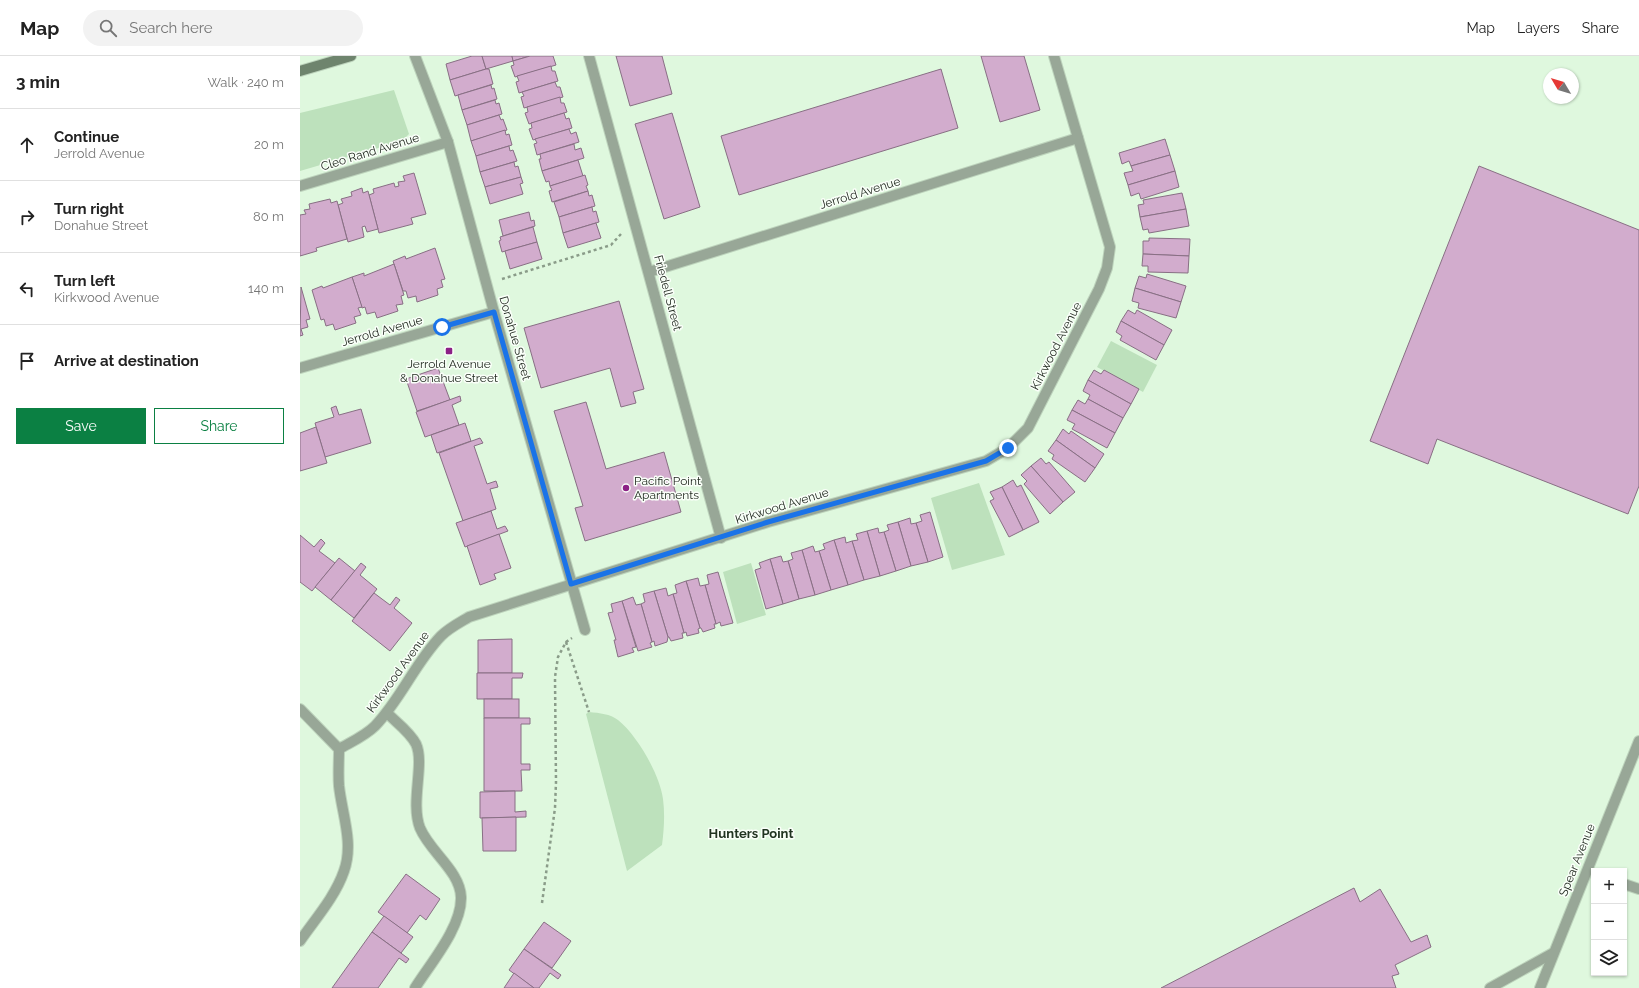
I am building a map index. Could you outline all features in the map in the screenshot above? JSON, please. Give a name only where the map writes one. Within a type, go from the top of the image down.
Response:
[{"type":"main road","points":[[300,71],[351,56]]},
{"type":"street","name":"Donahue Street","points":[[415,56],[448,142],[494,312],[585,630]]},
{"type":"street","name":"Friedell Street","points":[[589,56],[721,538]]},
{"type":"street","name":"Kirkwood Avenue","points":[[339,749],[360,738],[374,727],[387,713],[430,649],[451,627],[468,617],[768,522],[986,461],[1008,448],[1028,428],[1099,290],[1107,268],[1110,247],[1054,56]]},
{"type":"street","name":"Jerrold Avenue","points":[[649,272],[1078,138]]},
{"type":"street","name":"Cleo Rand Avenue","points":[[300,186],[448,142]]},
{"type":"street","name":"Jerrold Avenue","points":[[300,368],[494,312]]},
{"type":"street","points":[[300,709],[339,749],[339,785],[348,839],[348,854],[344,870],[335,892],[300,941]]},
{"type":"street","points":[[387,713],[416,743],[418,753],[416,810],[420,828],[432,848],[454,876],[461,896],[460,911],[448,938],[415,988]]},
{"type":"street","name":"Spear Avenue","points":[[1592,868],[1639,741]]},
{"type":"street","name":"Spear Avenue","points":[[1540,988],[1553,953],[1591,871]]},
{"type":"street","points":[[1627,885],[1639,890]]},
{"type":"street","points":[[1490,988],[1553,953]]},
{"type":"path","points":[[487,286],[513,274],[611,245],[622,233],[636,228]]},
{"type":"path","points":[[542,903],[556,795],[554,676],[558,656],[566,642],[589,712]]},
{"type":"green space","points":[[394,90],[409,134],[402,141],[300,171],[300,113]]},
{"type":"green space","points":[[1111,341],[1157,365],[1143,392],[1097,367]]},
{"type":"green space","points":[[979,483],[1005,555],[952,570],[931,498]]},
{"type":"green space","points":[[751,563],[766,615],[737,624],[723,572]]},
{"type":"green space","points":[[589,712],[612,716],[633,735],[652,767],[661,789],[664,816],[662,845],[627,871],[586,714]]},
{"type":"building","points":[[472,56],[482,56],[486,69],[450,80],[446,64]]},
{"type":"building","points":[[482,56],[512,56],[513,61],[486,69]]},
{"type":"building","points":[[512,56],[530,56],[513,61]]},
{"type":"building","points":[[530,56],[553,56],[556,65],[515,77],[511,66],[514,65],[513,61]]},
{"type":"building","points":[[616,56],[662,56],[672,94],[630,106]]},
{"type":"building","points":[[981,56],[1024,56],[1040,110],[1000,122]]},
{"type":"building","points":[[551,66],[552,71],[555,71],[558,81],[519,93],[516,82],[519,81],[517,76]]},
{"type":"building","points":[[489,69],[493,84],[455,96],[450,80]]},
{"type":"building","points":[[941,69],[958,128],[739,195],[721,136]]},
{"type":"building","points":[[555,82],[557,87],[560,87],[563,97],[524,108],[521,97],[524,96],[522,92]]},
{"type":"building","points":[[491,85],[492,89],[494,88],[497,99],[462,110],[458,95]]},
{"type":"building","points":[[560,97],[561,103],[564,103],[567,112],[529,124],[525,113],[528,112],[527,107]]},
{"type":"building","points":[[495,100],[496,104],[499,103],[502,114],[467,125],[462,110]]},
{"type":"building","points":[[564,113],[566,119],[569,118],[572,128],[533,140],[529,129],[532,128],[531,123]]},
{"type":"building","points":[[672,113],[700,207],[664,219],[635,124]]},
{"type":"building","points":[[499,115],[501,120],[503,119],[507,130],[471,141],[467,125]]},
{"type":"building","points":[[569,129],[571,134],[576,132],[579,142],[537,155],[534,144],[537,143],[535,139]]},
{"type":"building","points":[[505,130],[506,135],[509,134],[512,145],[476,156],[471,141]]},
{"type":"building","points":[[1165,139],[1170,155],[1131,166],[1129,161],[1122,164],[1119,153]]},
{"type":"building","points":[[574,144],[575,150],[581,148],[584,158],[542,171],[539,159],[541,159],[540,154]]},
{"type":"building","points":[[509,146],[510,151],[513,150],[517,161],[480,172],[476,156]]},
{"type":"building","points":[[1170,155],[1175,171],[1128,185],[1124,173],[1133,171],[1131,166]]},
{"type":"building","points":[[578,160],[583,176],[550,186],[549,181],[546,182],[542,171]]},
{"type":"building","points":[[514,162],[515,167],[518,166],[521,177],[485,187],[480,172]]},
{"type":"building","points":[[1479,166],[1639,230],[1639,486],[1628,514],[1437,439],[1428,464],[1370,441]]},
{"type":"building","points":[[1175,171],[1179,187],[1141,199],[1139,193],[1131,196],[1128,185]]},
{"type":"building","points":[[414,173],[426,214],[411,218],[413,224],[379,233],[369,195],[374,193],[373,189],[394,183],[395,187],[399,186],[398,182],[405,181],[403,176]]},
{"type":"building","points":[[585,175],[588,191],[552,202],[549,191],[552,190],[550,186]]},
{"type":"building","points":[[521,177],[523,183],[520,184],[523,194],[490,204],[485,187]]},
{"type":"building","points":[[362,188],[363,193],[368,191],[378,229],[367,232],[365,226],[362,227],[364,237],[348,242],[338,205],[343,203],[341,199],[352,196],[351,192]]},
{"type":"building","points":[[588,191],[589,196],[592,195],[595,206],[559,217],[554,202]]},
{"type":"building","points":[[1182,193],[1186,209],[1140,217],[1138,205],[1144,204],[1143,200]]},
{"type":"building","points":[[330,199],[331,203],[337,201],[347,239],[316,248],[317,251],[300,256],[300,215],[306,214],[304,210],[310,209],[309,204]]},
{"type":"building","points":[[592,207],[593,212],[596,211],[599,222],[563,233],[559,217]]},
{"type":"building","points":[[1186,209],[1189,226],[1149,233],[1148,229],[1143,230],[1140,217]]},
{"type":"building","points":[[529,212],[531,221],[534,220],[535,226],[503,236],[499,220]]},
{"type":"building","points":[[596,223],[601,238],[568,248],[563,233]]},
{"type":"building","points":[[533,227],[537,242],[502,252],[499,241],[501,240],[500,237]]},
{"type":"building","points":[[1149,238],[1190,239],[1189,256],[1143,254],[1143,241],[1149,241]]},
{"type":"building","points":[[537,242],[542,259],[510,269],[505,251]]},
{"type":"building","points":[[435,248],[445,279],[441,280],[443,287],[437,289],[438,295],[417,302],[416,296],[408,298],[406,291],[403,291],[393,261],[405,256],[406,259]]},
{"type":"building","points":[[1143,254],[1189,256],[1188,273],[1148,272],[1148,266],[1142,266]]},
{"type":"building","points":[[394,264],[404,295],[401,296],[403,304],[396,305],[398,311],[377,318],[375,312],[367,314],[365,307],[362,308],[352,277],[364,273],[364,276]]},
{"type":"building","points":[[1147,274],[1186,286],[1181,302],[1135,288],[1139,276],[1146,278]]},
{"type":"building","points":[[352,277],[362,307],[358,308],[361,315],[354,317],[356,323],[335,330],[333,324],[326,326],[324,319],[321,320],[312,290],[322,286],[323,288]]},
{"type":"building","points":[[301,287],[310,319],[306,320],[308,327],[301,329],[303,335],[300,336]]},
{"type":"building","points":[[1135,288],[1181,302],[1176,318],[1138,308],[1139,303],[1132,301]]},
{"type":"building","points":[[619,301],[644,389],[633,392],[636,403],[621,407],[610,368],[541,388],[524,328]]},
{"type":"building","points":[[1128,310],[1135,314],[1137,310],[1172,330],[1164,345],[1121,321]]},
{"type":"building","points":[[1121,321],[1164,345],[1156,360],[1120,340],[1122,336],[1116,332]]},
{"type":"building","points":[[438,368],[450,400],[417,411],[406,379]]},
{"type":"building","points":[[1094,370],[1101,374],[1104,370],[1139,389],[1131,404],[1088,380]]},
{"type":"building","points":[[1088,380],[1131,404],[1123,418],[1088,399],[1090,395],[1083,391]]},
{"type":"building","points":[[460,396],[461,401],[452,405],[459,425],[425,437],[416,412]]},
{"type":"building","points":[[1088,399],[1123,418],[1115,433],[1072,410],[1078,400],[1085,404]]},
{"type":"building","name":"Pacific Point Apartments","points":[[586,402],[606,469],[664,452],[681,512],[585,541],[575,508],[583,506],[554,411]]},
{"type":"building","points":[[336,406],[339,415],[361,409],[371,443],[325,457],[315,423],[334,417],[331,408]]},
{"type":"building","points":[[1072,410],[1115,433],[1107,448],[1072,429],[1075,424],[1067,420]]},
{"type":"building","points":[[465,423],[471,441],[437,453],[431,435]]},
{"type":"building","points":[[316,427],[327,463],[300,471],[300,433]]},
{"type":"building","points":[[1063,429],[1069,434],[1071,431],[1104,454],[1095,468],[1056,440]]},
{"type":"building","points":[[480,438],[483,443],[474,446],[487,484],[496,481],[498,487],[490,489],[496,509],[463,521],[439,453]]},
{"type":"building","points":[[1056,440],[1095,468],[1085,482],[1052,459],[1054,455],[1048,451]]},
{"type":"building","points":[[1041,458],[1046,464],[1049,462],[1075,492],[1063,502],[1031,466]]},
{"type":"building","points":[[1031,466],[1063,502],[1050,514],[1024,484],[1027,481],[1021,475]]},
{"type":"building","points":[[1013,480],[1017,487],[1021,485],[1039,522],[1023,530],[1002,487]]},
{"type":"building","points":[[1002,487],[1023,530],[1009,537],[990,501],[994,499],[990,492]]},
{"type":"building","points":[[491,511],[497,529],[505,526],[508,531],[465,547],[456,523]]},
{"type":"building","points":[[930,512],[943,557],[928,562],[916,523],[922,521],[920,515]]},
{"type":"building","points":[[910,518],[911,524],[916,523],[928,562],[911,566],[898,522]]},
{"type":"building","points":[[898,522],[911,566],[896,571],[884,532],[889,530],[887,525]]},
{"type":"building","points":[[878,528],[879,533],[884,532],[896,571],[880,576],[867,531]]},
{"type":"building","points":[[867,531],[880,576],[864,580],[852,541],[858,540],[856,534]]},
{"type":"building","points":[[499,534],[511,568],[494,574],[496,579],[480,585],[467,546]]},
{"type":"building","points":[[300,535],[314,547],[321,539],[325,543],[319,551],[335,563],[312,591],[300,582]]},
{"type":"building","points":[[845,537],[846,543],[852,541],[864,580],[848,585],[834,540]]},
{"type":"building","points":[[834,540],[848,585],[831,590],[819,551],[825,549],[823,544]]},
{"type":"building","points":[[813,546],[815,552],[819,551],[831,590],[815,595],[802,550]]},
{"type":"building","points":[[802,550],[815,595],[799,599],[788,561],[793,559],[791,553]]},
{"type":"building","points":[[781,556],[783,562],[788,561],[799,599],[783,604],[770,559]]},
{"type":"building","points":[[339,558],[355,571],[331,600],[315,587]]},
{"type":"building","points":[[770,559],[783,604],[766,609],[755,570],[761,568],[759,563]]},
{"type":"building","points":[[361,563],[366,567],[360,575],[377,589],[354,618],[331,600]]},
{"type":"building","points":[[718,572],[733,623],[721,626],[720,622],[716,624],[705,585],[709,584],[707,575]]},
{"type":"building","points":[[698,578],[700,586],[705,585],[716,624],[714,624],[715,628],[703,632],[700,628],[686,581]]},
{"type":"building","points":[[686,581],[700,628],[698,629],[699,633],[687,636],[686,632],[684,633],[673,594],[677,593],[675,585]]},
{"type":"building","points":[[666,588],[668,596],[673,594],[684,633],[682,633],[683,638],[671,641],[668,637],[654,591]]},
{"type":"building","points":[[654,591],[668,637],[667,642],[655,646],[654,641],[652,642],[641,604],[645,602],[643,594]]},
{"type":"building","points":[[374,593],[390,605],[396,597],[400,600],[394,608],[412,623],[390,651],[352,621]]},
{"type":"building","points":[[633,597],[636,605],[641,604],[652,642],[650,643],[652,647],[638,651],[622,601]]},
{"type":"building","points":[[622,601],[636,647],[632,648],[634,652],[618,657],[614,640],[616,640],[608,613],[613,612],[611,604]]},
{"type":"building","points":[[512,639],[512,673],[478,673],[478,640]]},
{"type":"building","points":[[477,673],[523,673],[522,678],[512,678],[512,699],[477,699]]},
{"type":"building","points":[[484,699],[519,699],[519,718],[484,718]]},
{"type":"building","points":[[484,718],[530,718],[530,724],[521,724],[521,764],[530,764],[530,770],[521,770],[522,791],[484,791]]},
{"type":"building","points":[[515,791],[515,812],[526,811],[526,817],[480,818],[480,792]]},
{"type":"building","points":[[516,817],[516,851],[483,851],[482,818]]},
{"type":"building","points":[[406,874],[440,899],[426,920],[420,915],[407,933],[378,912]]},
{"type":"building","points":[[1354,888],[1360,902],[1380,889],[1411,942],[1427,935],[1431,947],[1395,965],[1399,974],[1392,976],[1396,988],[1161,988]]},
{"type":"building","points":[[384,916],[413,937],[401,953],[372,932]]},
{"type":"building","points":[[544,922],[571,941],[552,968],[524,949]]},
{"type":"building","points":[[372,932],[409,959],[406,963],[399,958],[378,988],[332,988]]},
{"type":"building","points":[[524,949],[561,975],[558,979],[550,973],[539,988],[534,988],[509,970]]},
{"type":"building","points":[[514,973],[534,988],[504,988]]},
{"type":"place","name":"Jerrold Avenue & Donahue Street","points":[[449,351]]},
{"type":"place","name":"Pacific Point Apartments","points":[[626,488]]},
{"type":"district","name":"Hunters Point","points":[[751,833]]},
{"type":"route","points":[[442,327],[494,312],[571,584],[768,522],[986,461],[1008,448]]}]
